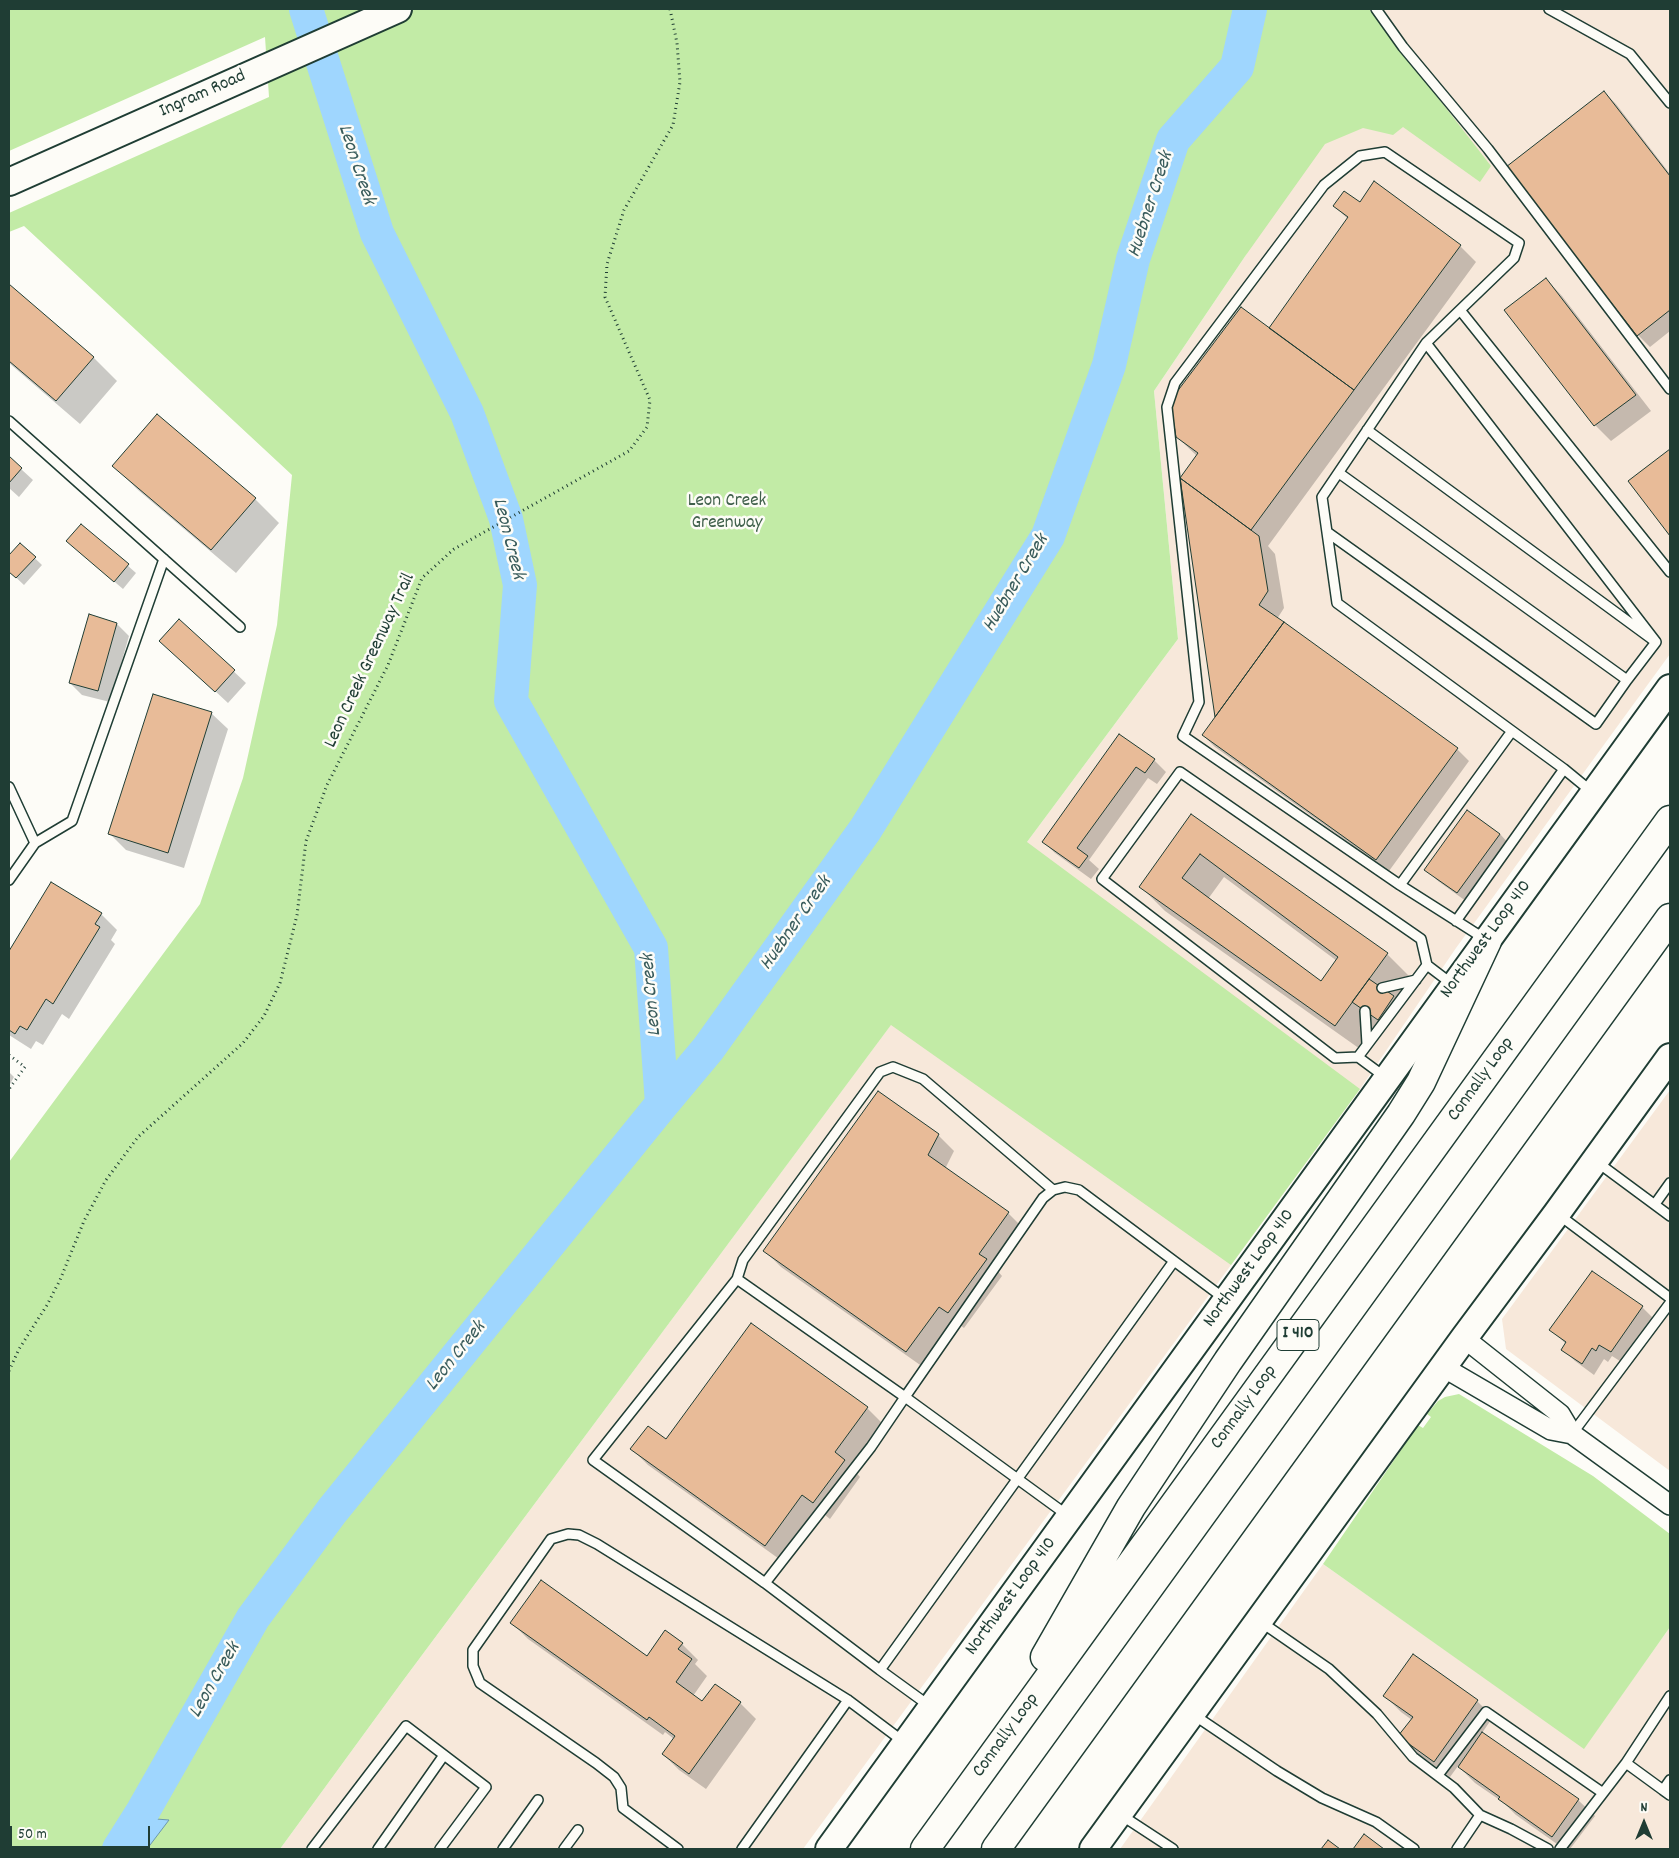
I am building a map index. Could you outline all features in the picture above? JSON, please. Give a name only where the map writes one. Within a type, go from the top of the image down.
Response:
[{"type":"highway","name":"Connally Loop","points":[[925,1849],[1670,820]]},
{"type":"highway","points":[[996,1849],[1670,918]]},
{"type":"highway","points":[[976,1779],[1131,1506],[1228,1361],[1402,1114],[1420,1082],[1487,941]]},
{"type":"main road","name":"Ingram Road","points":[[9,182],[398,9]]},
{"type":"main road","name":"Northwest Loop 410","points":[[829,1849],[1670,688]]},
{"type":"main road","points":[[1093,1849],[1670,1057]]},
{"type":"street","points":[[1464,1338],[1560,1414],[1572,1434],[1670,1505]]},
{"type":"street","points":[[1443,1367],[1551,1430],[1572,1434]]},
{"type":"lane","points":[[1376,9],[1403,47],[1488,149],[1670,389]]},
{"type":"lane","points":[[1549,9],[1630,54],[1670,104]]},
{"type":"lane","points":[[1487,941],[1400,885],[1183,736],[1199,702],[1167,407],[1175,383],[1324,185],[1360,156],[1385,152],[1519,243],[1514,258],[1426,343],[1322,497],[1338,603],[1594,793]]},
{"type":"lane","points":[[1460,310],[1670,572]]},
{"type":"lane","points":[[1426,343],[1656,642]]},
{"type":"lane","points":[[9,421],[240,627]]},
{"type":"lane","points":[[1368,430],[1656,642]]},
{"type":"lane","points":[[1339,473],[1627,680]]},
{"type":"lane","points":[[1327,532],[1596,724],[1656,642]]},
{"type":"lane","points":[[9,880],[35,844],[72,821],[164,559]]},
{"type":"lane","points":[[1400,885],[1512,731]]},
{"type":"lane","points":[[1456,921],[1564,769]]},
{"type":"lane","points":[[1387,1078],[1358,1057],[1335,1058],[1102,879],[1180,772],[1421,939],[1427,966],[1454,986]]},
{"type":"lane","points":[[9,787],[35,844]]},
{"type":"lane","points":[[1358,1057],[1427,966]]},
{"type":"lane","points":[[1382,988],[1416,980]]},
{"type":"lane","points":[[1365,1011],[1368,1044]]},
{"type":"lane","points":[[932,1708],[765,1583],[593,1460],[737,1279],[743,1260],[880,1072],[893,1067],[923,1079],[1053,1190]]},
{"type":"lane","points":[[1595,1161],[1670,1216]]},
{"type":"lane","points":[[1655,1204],[1670,1183]]},
{"type":"lane","points":[[765,1583],[870,1447],[1043,1198],[1053,1190],[1066,1187],[1078,1190],[1227,1300]]},
{"type":"lane","points":[[1557,1213],[1670,1298]]},
{"type":"lane","points":[[880,1670],[1174,1261]]},
{"type":"lane","points":[[737,1279],[905,1397],[1070,1517]]},
{"type":"lane","points":[[1572,1434],[1670,1303]]},
{"type":"lane","points":[[678,1849],[623,1808],[621,1788],[614,1777],[480,1683],[473,1666],[473,1650],[551,1539],[568,1534],[579,1535],[597,1544],[848,1700],[906,1743]]},
{"type":"lane","points":[[1258,1621],[1329,1669],[1377,1714],[1414,1757],[1454,1788],[1480,1815],[1511,1828],[1548,1849]]},
{"type":"lane","points":[[1560,1849],[1626,1763],[1670,1696]]},
{"type":"lane","points":[[742,1849],[848,1700]]},
{"type":"lane","points":[[1438,1775],[1486,1712],[1603,1793]]},
{"type":"lane","points":[[1191,1713],[1285,1776],[1322,1798],[1376,1822],[1414,1849]]},
{"type":"lane","points":[[312,1849],[406,1726],[486,1787],[440,1849]]},
{"type":"lane","points":[[378,1849],[444,1755]]},
{"type":"lane","points":[[1626,1763],[1667,1792],[1670,1780]]},
{"type":"lane","points":[[503,1849],[538,1800]]},
{"type":"lane","points":[[1119,1813],[1173,1849]]},
{"type":"lane","points":[[1457,1849],[1480,1815]]},
{"type":"lane","points":[[564,1849],[578,1830]]},
{"type":"path","name":"Leon Creek Greenway Trail","points":[[9,1371],[19,1349],[47,1305],[60,1280],[84,1221],[106,1180],[138,1137],[243,1043],[264,1016],[280,982],[297,915],[306,841],[327,785],[388,665],[422,578],[454,549],[629,450],[647,427],[650,400],[605,297],[607,264],[624,210],[673,125],[680,82],[677,43],[670,9]]},
{"type":"path","points":[[9,1055],[25,1067],[9,1089]]},
{"type":"shaded area","points":[[1338,9],[1670,9],[1670,654],[1456,948],[1360,1089],[803,1849],[280,1849],[399,1686],[1178,639],[1154,391],[1246,255]]},
{"type":"shaded area","points":[[1670,1090],[1670,1471],[1506,1349],[1502,1319]]},
{"type":"shaded area","points":[[1323,1564],[1584,1748],[1670,1627],[1670,1849],[1120,1849]]},
{"type":"green space","name":"Leon Creek Greenway","points":[[9,9],[1369,9],[1491,166],[1480,182],[1403,127],[1393,135],[1363,128],[1325,144],[1246,255],[1154,391],[1178,639],[1027,842],[1360,1089],[1231,1265],[891,1025],[280,1849],[9,1849],[9,1162],[200,904],[243,778],[277,625],[292,475],[24,226],[9,232],[9,213],[269,97],[265,37],[9,151]]},
{"type":"green space","points":[[1459,1394],[1593,1476],[1670,1534],[1670,1627],[1584,1749],[1323,1564],[1418,1425],[1423,1428],[1431,1417],[1427,1414],[1438,1401],[1445,1397]]},
{"type":"water","points":[[131,1817],[169,1820],[147,1849],[100,1849]]},
{"type":"building","points":[[1604,91],[1670,176],[1670,310],[1637,336],[1506,167]]},
{"type":"building","points":[[1374,181],[1461,245],[1354,390],[1269,328],[1348,217],[1333,206],[1344,191],[1360,202]]},
{"type":"building","points":[[1546,278],[1636,395],[1594,426],[1504,310]]},
{"type":"building","points":[[9,284],[94,357],[56,401],[9,361]]},
{"type":"building","points":[[1241,307],[1354,390],[1251,530],[1180,478],[1198,453],[1176,437],[1170,401]]},
{"type":"building","points":[[157,414],[256,498],[211,550],[112,466]]},
{"type":"building","points":[[1670,449],[1670,536],[1628,481]]},
{"type":"building","points":[[9,456],[22,468],[9,483]]},
{"type":"building","points":[[1180,478],[1259,536],[1268,591],[1259,605],[1284,622],[1215,717]]},
{"type":"building","points":[[81,524],[129,564],[114,582],[66,541]]},
{"type":"building","points":[[20,543],[36,557],[16,578],[9,572],[9,555]]},
{"type":"building","points":[[89,614],[117,623],[98,691],[69,683]]},
{"type":"building","points":[[179,619],[235,670],[215,692],[159,641]]},
{"type":"building","points":[[1284,622],[1458,748],[1376,860],[1202,735]]},
{"type":"building","points":[[153,694],[212,712],[168,853],[108,834]]},
{"type":"building","points":[[1119,734],[1155,759],[1145,773],[1136,767],[1077,848],[1088,856],[1079,868],[1042,842]]},
{"type":"building","points":[[1467,810],[1500,834],[1457,893],[1424,870]]},
{"type":"building","points":[[1191,814],[1388,953],[1335,1026],[1139,887]],"holes":[[[1200,854],[1338,957],[1321,981],[1182,878]]]},
{"type":"building","points":[[51,882],[102,913],[95,924],[100,927],[53,1004],[46,999],[27,1030],[20,1026],[15,1034],[9,1030],[9,951]]},
{"type":"building","points":[[1369,979],[1394,996],[1378,1020],[1352,1002]]},
{"type":"building","points":[[878,1091],[939,1134],[928,1155],[1009,1212],[979,1254],[987,1259],[948,1313],[939,1307],[906,1352],[763,1251]]},
{"type":"building","points":[[1592,1271],[1643,1306],[1611,1352],[1599,1345],[1596,1351],[1592,1348],[1582,1364],[1561,1350],[1566,1342],[1549,1330]]},
{"type":"building","points":[[751,1323],[868,1407],[835,1452],[845,1460],[813,1503],[802,1495],[765,1546],[630,1449],[648,1426],[666,1439]]},
{"type":"building","points":[[541,1580],[647,1656],[665,1630],[683,1643],[678,1649],[692,1659],[676,1682],[702,1701],[715,1684],[741,1702],[689,1774],[662,1754],[675,1736],[649,1717],[647,1720],[510,1623]]},
{"type":"building","points":[[1413,1654],[1478,1700],[1434,1762],[1398,1736],[1413,1717],[1383,1696]]},
{"type":"building","points":[[1482,1732],[1579,1799],[1552,1837],[1498,1799],[1500,1797],[1458,1767]]},
{"type":"building","points":[[1364,1834],[1384,1849],[1353,1849]]},
{"type":"building","points":[[1328,1840],[1340,1849],[1321,1849]]},
{"type":"waterway","name":"Leon Creek","points":[[119,1849],[143,1811],[253,1618],[332,1511],[662,1104],[651,948],[511,701],[520,585],[506,519],[467,413],[377,233],[306,9]]},
{"type":"waterway","name":"Huebner Creek","points":[[662,1104],[708,1049],[865,830],[1048,536],[1109,365],[1133,259],[1173,140],[1237,67],[1250,9]]}]
